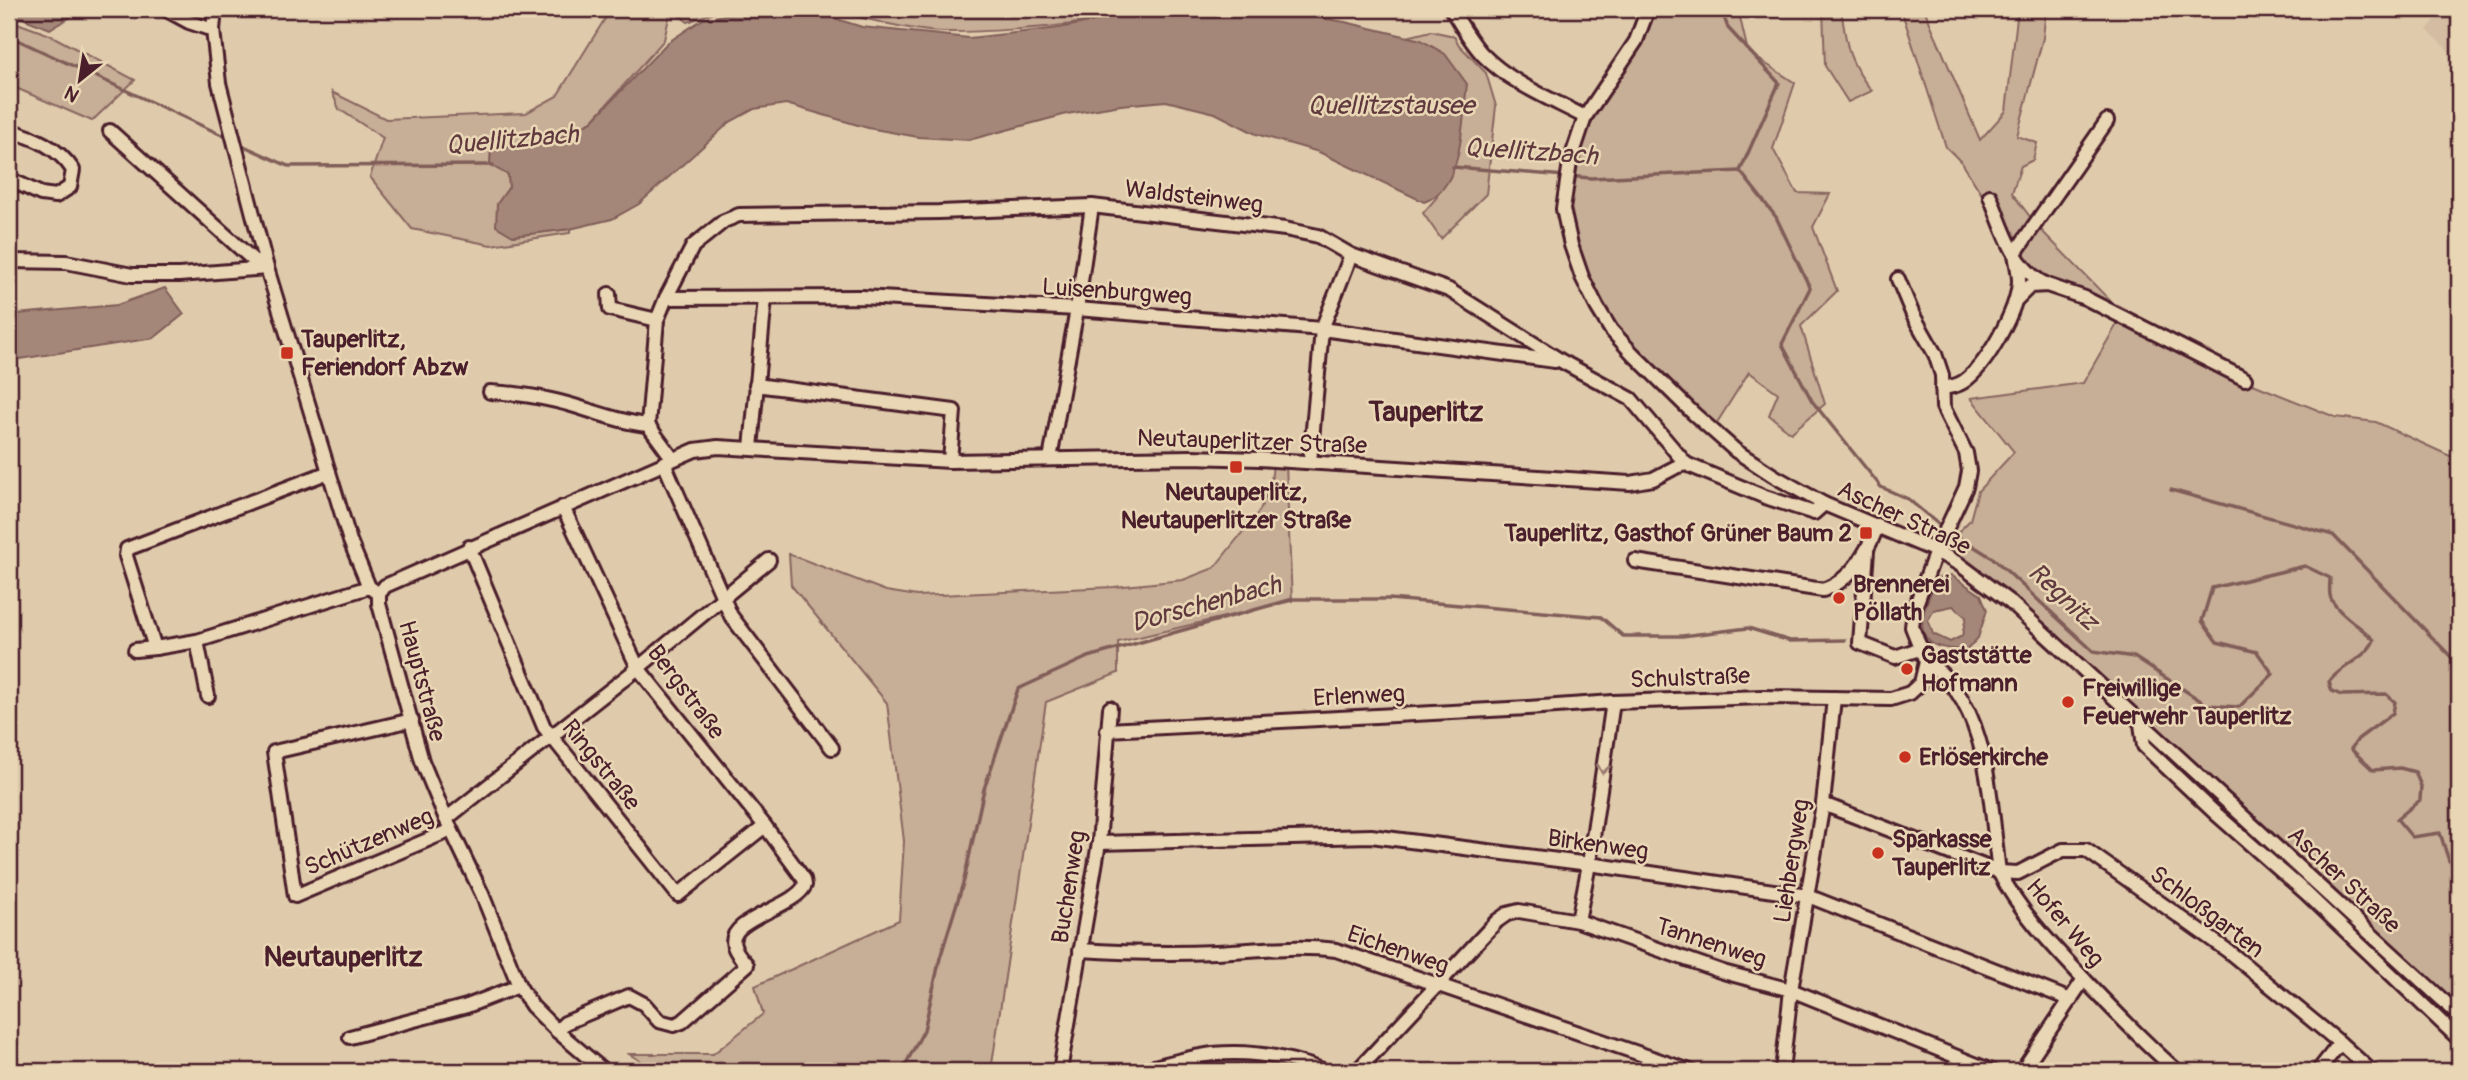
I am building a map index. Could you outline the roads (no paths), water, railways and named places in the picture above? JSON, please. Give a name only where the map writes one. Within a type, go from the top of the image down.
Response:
[{"type":"street","points":[[165,9],[189,22],[213,30]]},
{"type":"street","name":"Hauptstraße","points":[[215,9],[213,30],[219,83],[265,268],[349,541],[379,604],[422,761],[482,894],[519,986],[532,1006],[604,1071]]},
{"type":"street","points":[[1451,9],[1482,54],[1496,66],[1523,85],[1586,117]]},
{"type":"street","name":"Ascher Straße","points":[[1648,9],[1636,41],[1586,117],[1570,162],[1563,209],[1582,277],[1611,330],[1694,414],[1737,451],[1774,476],[1824,503],[1936,551],[1982,579],[2459,1015]]},
{"type":"street","points":[[2015,302],[2019,281],[2015,253],[2107,121]]},
{"type":"street","points":[[9,130],[53,148],[73,170],[70,187],[56,196],[41,194],[9,179]]},
{"type":"street","points":[[110,131],[265,268]]},
{"type":"street","points":[[1990,196],[2015,253],[2031,276],[2047,285],[2085,298],[2245,379]]},
{"type":"street","points":[[1050,459],[1092,206]]},
{"type":"street","name":"Waldsteinweg","points":[[648,425],[657,320],[693,246],[724,221],[739,215],[1092,206],[1285,229],[1318,236],[1351,254],[1450,290],[1563,362],[1631,399],[1686,464]]},
{"type":"street","points":[[1310,462],[1322,329],[1351,254]]},
{"type":"street","points":[[9,261],[66,262],[132,275],[179,275],[265,268]]},
{"type":"street","points":[[1899,279],[1913,315],[1935,354],[1942,375],[1943,407],[1966,453],[1969,471],[1966,486],[1936,551],[1914,610],[1912,627],[1926,662]]},
{"type":"street","points":[[1942,388],[1962,383],[1981,364],[2006,323],[2020,293],[2030,286],[2047,285]]},
{"type":"street","points":[[609,294],[610,309],[657,320]]},
{"type":"street","name":"Luisenburgweg","points":[[666,298],[862,297],[1077,309],[1322,329],[1563,362]]},
{"type":"street","points":[[751,448],[765,298]]},
{"type":"street","points":[[756,385],[954,411],[950,461]]},
{"type":"street","points":[[490,392],[557,401],[633,424],[648,425],[668,461],[731,616],[832,748]]},
{"type":"street","name":"Neutauperlitzer Straße","points":[[135,650],[197,641],[374,591],[668,461],[695,450],[718,447],[950,461],[1191,457],[1630,483],[1653,479],[1686,464]]},
{"type":"street","points":[[1686,464],[1765,497],[1814,513],[1820,510],[1824,503]]},
{"type":"street","points":[[155,648],[126,556],[127,549],[329,472]]},
{"type":"street","name":"Bergstraße","points":[[557,1031],[565,1023],[629,996],[644,1004],[659,1021],[667,1024],[682,1022],[747,965],[733,946],[733,940],[741,926],[797,896],[805,885],[804,878],[765,826],[638,668],[563,507]]},
{"type":"street","points":[[1877,527],[1867,551],[1860,643],[1895,657],[1922,648]]},
{"type":"street","name":"Ringstraße","points":[[469,547],[544,727],[678,895],[765,826]]},
{"type":"street","points":[[1634,561],[1823,590],[1836,586],[1867,551]]},
{"type":"street","points":[[449,825],[552,736],[769,560]]},
{"type":"street","points":[[197,641],[208,695]]},
{"type":"street","name":"Schulstraße","points":[[1578,920],[1613,702],[1763,697],[1891,699],[1910,692],[1921,684],[1926,662]]},
{"type":"street","name":"Hofer Weg","points":[[1926,662],[1940,670],[1962,699],[1976,730],[1983,754],[1999,872],[2025,913],[2084,979],[2141,1039],[2178,1071]]},
{"type":"street","name":"Liehbergweg","points":[[1782,1071],[1791,990],[1823,804],[1833,698]]},
{"type":"street","name":"Erlenweg","points":[[1107,730],[1613,702]]},
{"type":"street","name":"Buchenweg","points":[[1060,1071],[1099,843],[1110,708]]},
{"type":"street","name":"Schützenweg","points":[[412,720],[274,752],[295,896],[449,825]]},
{"type":"street","points":[[2141,723],[2144,746],[2306,893],[2459,1039]]},
{"type":"street","points":[[1823,804],[1999,872]]},
{"type":"street","name":"Birkenweg","points":[[1099,843],[1371,836],[1808,896],[2071,1000]]},
{"type":"street","name":"Schloßgarten","points":[[1999,872],[2018,873],[2063,850],[2086,850],[2228,951],[2371,1071]]},
{"type":"street","name":"Tannenweg","points":[[1436,986],[1507,914],[1518,911],[1578,920],[1723,972],[1791,990],[1992,1071]]},
{"type":"street","name":"Eichenweg","points":[[1080,950],[1154,954],[1308,946],[1336,950],[1690,1071]]},
{"type":"street","points":[[2022,1071],[2084,979]]},
{"type":"street","points":[[350,1037],[467,1006],[519,986]]},
{"type":"street","points":[[1360,1071],[1436,986]]},
{"type":"street","points":[[2318,1071],[2340,1043]]},
{"type":"street","points":[[1139,1071],[1173,1067],[1214,1054],[1258,1055],[1297,1060],[1325,1071]]},
{"type":"water","points":[[9,9],[70,9],[71,17],[50,29],[9,13]]},
{"type":"water","name":"Quellitzstausee","points":[[758,9],[808,10],[862,27],[969,38],[1059,28],[1100,20],[1126,9],[1210,9],[1233,13],[1274,10],[1345,22],[1421,40],[1445,54],[1467,84],[1459,152],[1447,183],[1437,194],[1424,202],[1319,152],[1256,134],[1215,113],[1166,101],[1067,114],[969,140],[918,137],[868,128],[786,104],[754,109],[730,122],[639,204],[612,219],[570,229],[513,236],[496,226],[497,204],[509,187],[508,175],[490,165],[491,150],[558,139],[592,121],[667,43],[703,19]]},
{"type":"water","points":[[165,288],[184,314],[154,338],[20,359],[11,342],[10,333],[17,314],[117,305]]},
{"type":"water","points":[[1951,575],[1981,595],[1987,610],[1978,638],[1966,651],[1936,646],[1926,638],[1922,621],[1937,578]],"holes":[[[1953,606],[1966,617],[1962,636],[1950,642],[1933,634],[1928,620],[1934,610]]]},
{"type":"waterway","name":"Regnitz","points":[[1721,9],[1728,28],[1779,83],[1740,171],[1776,217],[1810,288],[1782,344],[1812,401],[1881,487],[1908,499],[1938,524],[1994,559],[2093,651],[2134,657],[2207,705],[2239,707],[2273,674],[2257,652],[2217,642],[2202,621],[2212,588],[2305,566],[2330,578],[2330,595],[2336,607],[2374,640],[2365,652],[2329,682],[2332,691],[2341,695],[2386,694],[2395,702],[2393,713],[2358,739],[2351,749],[2373,770],[2400,768],[2415,772],[2421,786],[2420,800],[2397,819],[2412,837],[2440,833],[2449,861],[2459,866]]},
{"type":"waterway","name":"Quellitzbach","points":[[9,36],[224,136]]},
{"type":"waterway","name":"Quellitzbach","points":[[244,146],[288,166],[493,165]]},
{"type":"waterway","name":"Quellitzbach","points":[[1453,167],[1591,178],[1740,171]]},
{"type":"waterway","points":[[2171,490],[2333,535],[2459,665]]},
{"type":"waterway","name":"Dorschenbach","points":[[902,1071],[924,1030],[940,958],[964,880],[984,789],[1018,689],[1088,657],[1293,599],[1389,599],[1601,617],[1623,636],[1682,636],[1748,628],[1790,641],[1845,640]]},
{"type":"place","name":"Tauperlitz, Feriendorf Abzw","points":[[287,353]]},
{"type":"place","name":"Neutauperlitz, Neutauperlitzer Straße","points":[[1236,467]]},
{"type":"place","name":"Tauperlitz, Gasthof Grüner Baum 2","points":[[1866,533]]},
{"type":"place","name":"Brennerei Pöllath","points":[[1839,598]]},
{"type":"place","name":"Gaststätte Hofmann","points":[[1907,669]]},
{"type":"place","name":"Freiwillige Feuerwehr Tauperlitz","points":[[2068,702]]},
{"type":"place","name":"Erlöserkirche","points":[[1905,757]]},
{"type":"place","name":"Sparkasse Tauperlitz","points":[[1878,853]]},
{"type":"district","name":"Tauperlitz","points":[[1426,412]]},
{"type":"district","name":"Neutauperlitz","points":[[343,957]]}]
